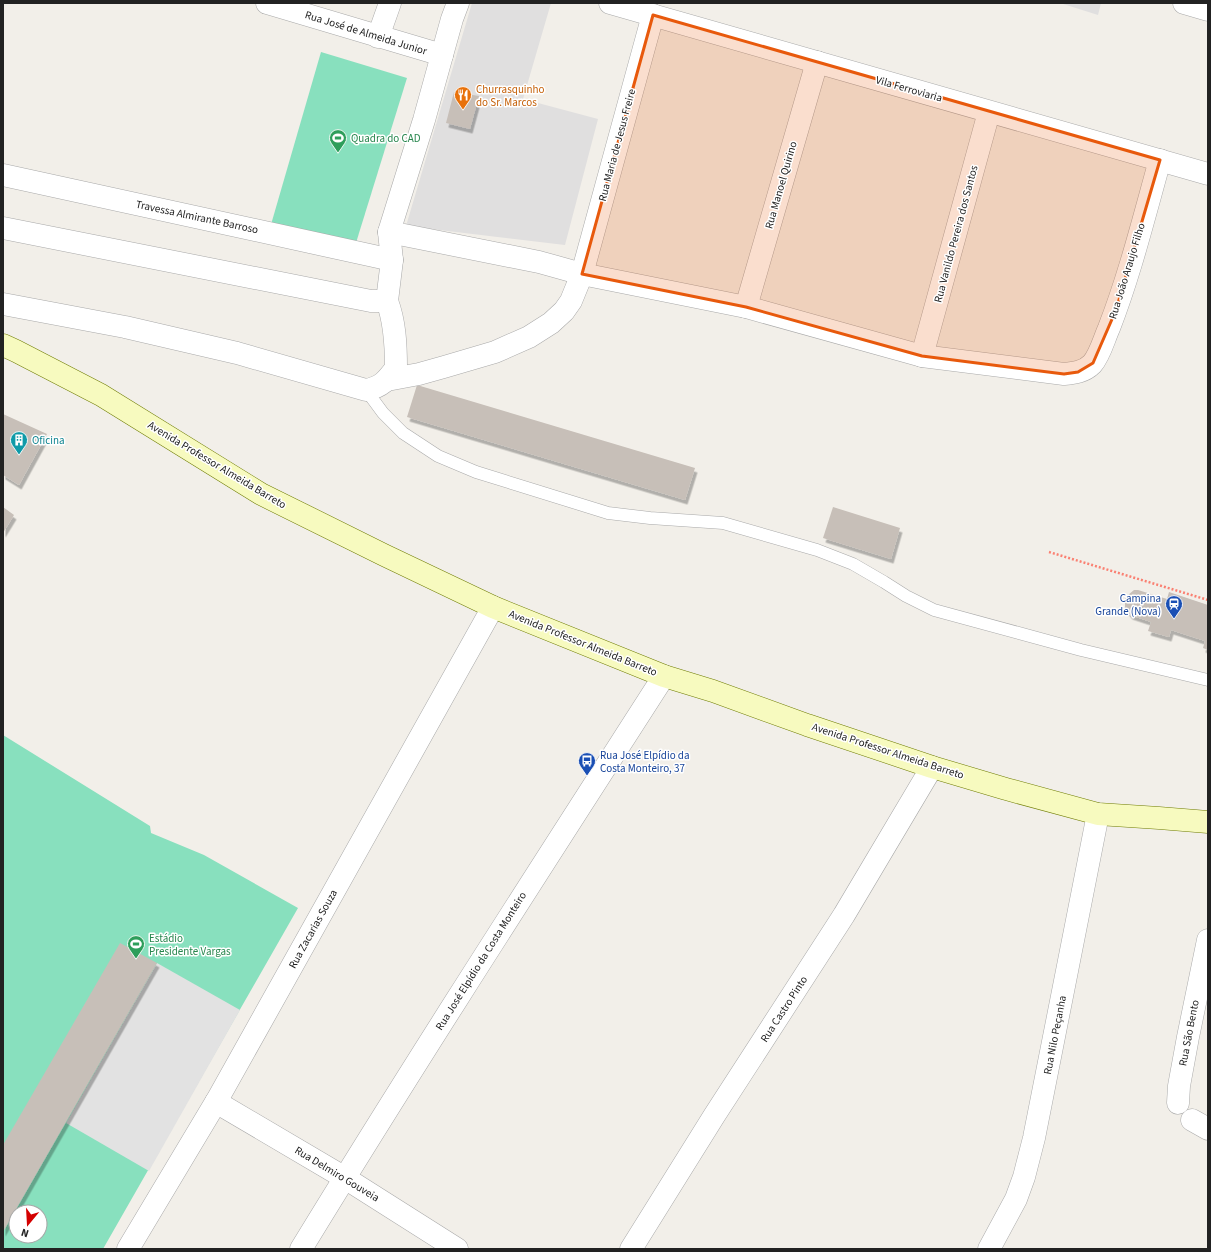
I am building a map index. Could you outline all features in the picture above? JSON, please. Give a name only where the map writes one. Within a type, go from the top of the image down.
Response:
[{"type":"main road","name":"Avenida Professor Almeida Barreto","points":[[3,345],[16,350],[101,394],[260,494],[493,607],[664,676],[714,691],[807,725],[1006,790],[1098,814],[1208,822]]},
{"type":"street","name":"Rua José de Almeida Junior","points":[[267,3],[442,55]]},
{"type":"street","points":[[378,37],[390,3]]},
{"type":"street","points":[[387,380],[396,368],[394,325],[387,301],[392,260],[389,232],[458,3]]},
{"type":"street","name":"Vila Ferroviaria","points":[[610,3],[1208,174]]},
{"type":"street","points":[[1184,3],[1208,10]]},
{"type":"street","name":"Rua Maria de Jesus Freire","points":[[366,390],[376,388],[387,380],[419,374],[495,352],[530,337],[551,323],[564,311],[571,301],[582,274],[653,15]]},
{"type":"street","name":"Rua Manoel Quirino","points":[[746,307],[817,62]]},
{"type":"street","name":"Rua Vanildo Pereira dos Santos","points":[[922,356],[989,112]]},
{"type":"street","name":"Rua João Araujo Filho","points":[[922,356],[1064,374],[1078,372],[1093,363],[1101,348],[1116,310],[1132,262],[1160,160]]},
{"type":"street","name":"Travessa Almirante Barroso","points":[[3,175],[392,260]]},
{"type":"street","points":[[3,228],[371,301],[387,301]]},
{"type":"street","points":[[389,232],[539,262],[582,274],[746,307],[922,356]]},
{"type":"street","points":[[3,304],[125,328],[237,353],[366,390]]},
{"type":"street","name":"Rua Zacarias Souza","points":[[128,1249],[216,1102],[493,607]]},
{"type":"street","name":"Rua José Elpídio da Costa Monteiro","points":[[301,1249],[516,906],[664,676]]},
{"type":"street","name":"Rua Castro Pinto","points":[[631,1249],[714,1116],[844,915],[932,767]]},
{"type":"street","name":"Rua Nilo Peçanha","points":[[989,1249],[1016,1199],[1024,1177],[1034,1138],[1098,814]]},
{"type":"street","name":"Rua São Bento","points":[[1178,1103],[1188,1037],[1208,940]]},
{"type":"street","name":"Rua Delmiro Gouveia","points":[[216,1102],[345,1178],[457,1249]]},
{"type":"lane","points":[[366,390],[383,412],[403,433],[438,456],[476,472],[608,513],[650,518],[723,523],[817,550],[853,564],[906,596],[934,610],[1081,650],[1208,680]]},
{"type":"path","points":[[1049,552],[1208,600]]},
{"type":"highlighted area","points":[[653,15],[1160,160],[1116,310],[1093,363],[1078,372],[1064,374],[922,356],[746,307],[582,274]]},
{"type":"shaded area","points":[[472,3],[551,3],[523,99],[598,119],[565,245],[406,226]]},
{"type":"shaded area","points":[[1060,3],[1101,3],[1098,15]]},
{"type":"shaded area","points":[[157,963],[240,1010],[149,1171],[66,1123]]},
{"type":"green space","name":"Quadra do CAD","points":[[321,52],[407,78],[355,246],[270,228]]},
{"type":"green space","name":"Estádio Presidente Vargas","points":[[3,735],[150,826],[151,833],[204,855],[298,908],[103,1249],[3,1249]]},
{"type":"building","name":"Churrasquinho do Sr. Marcos","points":[[454,92],[479,96],[470,129],[446,123]]},
{"type":"building","points":[[417,385],[695,468],[685,500],[407,417]]},
{"type":"building","name":"Oficina","points":[[3,414],[47,434],[19,485],[3,475]]},
{"type":"building","points":[[3,507],[14,515],[3,533]]},
{"type":"building","points":[[833,507],[900,528],[891,559],[823,538]]},
{"type":"building","name":"Campina Grande (Nova)","points":[[1134,590],[1167,599],[1169,592],[1208,605],[1208,650],[1203,648],[1205,641],[1171,630],[1169,637],[1148,631],[1151,622],[1130,615],[1125,609],[1125,599]]},
{"type":"building","points":[[120,943],[157,963],[19,1204],[8,1204],[8,1223],[3,1232],[3,1145]]},
{"type":"place","name":"Churrasquinho do Sr. Marcos","points":[[463,110]]},
{"type":"place","name":"Quadra do CAD","points":[[338,153]]},
{"type":"place","name":"Oficina","points":[[19,455]]},
{"type":"place","name":"Campina Grande (Nova)","points":[[1174,619]]},
{"type":"place","name":"Rua José Elpídio da Costa Monteiro, 37","points":[[587,776]]},
{"type":"place","name":"Estádio Presidente Vargas","points":[[136,959]]}]
